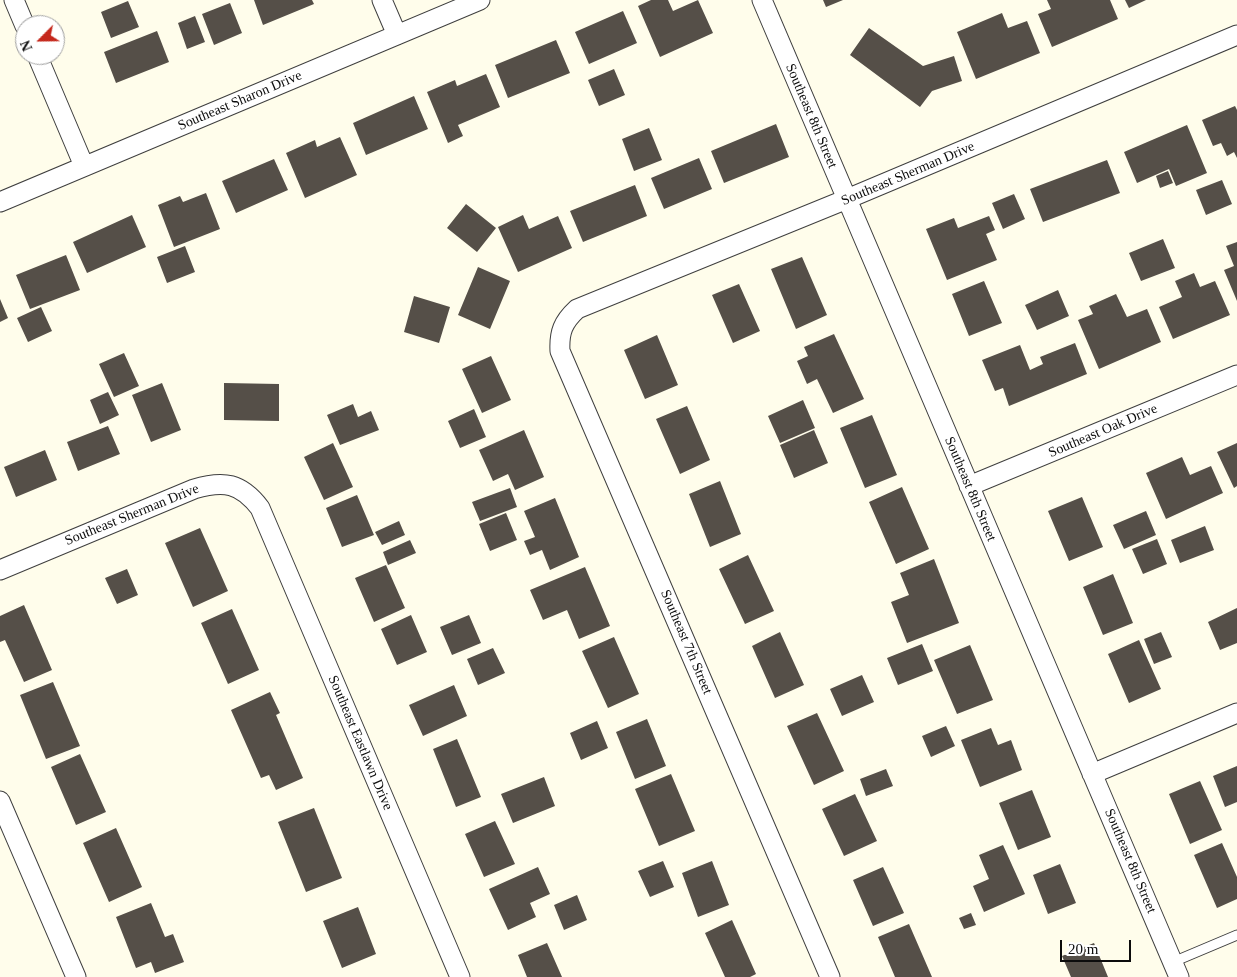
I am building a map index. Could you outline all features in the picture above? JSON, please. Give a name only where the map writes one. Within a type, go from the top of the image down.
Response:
[{"type":"street","points":[[14,0],[20,15]]},
{"type":"street","points":[[382,0],[397,35]]},
{"type":"street","name":"Southeast Sharon Drive","points":[[0,202],[480,0]]},
{"type":"street","name":"Southeast 8th Street","points":[[762,0],[1176,970]]},
{"type":"street","name":"Southeast Sherman Drive","points":[[577,309],[847,199],[1237,35]]},
{"type":"street","points":[[41,65],[84,166]]},
{"type":"street","name":"Southeast 7th Street","points":[[577,309],[565,321],[559,336],[560,352],[830,977]]},
{"type":"street","name":"Southeast Oak Drive","points":[[969,486],[1237,375]]},
{"type":"street","name":"Southeast Sherman Drive","points":[[0,570],[194,489],[214,483],[234,486],[251,496],[260,508]]},
{"type":"street","name":"Southeast Eastlawn Drive","points":[[260,508],[460,977]]},
{"type":"street","points":[[1092,774],[1237,713]]},
{"type":"street","points":[[0,801],[76,977]]},
{"type":"lane","points":[[1176,970],[1237,935]]},
{"type":"building","points":[[254,0],[312,0],[314,4],[263,25]]},
{"type":"building","points":[[651,0],[668,0],[673,11],[698,0],[713,33],[660,57],[638,6]]},
{"type":"building","points":[[823,0],[843,0],[826,7]]},
{"type":"building","points":[[1047,0],[1110,0],[1118,19],[1052,47],[1038,14],[1051,9]]},
{"type":"building","points":[[1125,0],[1146,0],[1129,8]]},
{"type":"building","points":[[128,1],[139,27],[111,38],[101,12]]},
{"type":"building","points":[[230,3],[242,33],[214,45],[202,14]]},
{"type":"building","points":[[623,11],[637,43],[589,64],[575,32]]},
{"type":"building","points":[[1002,13],[1008,28],[1027,21],[1040,53],[976,79],[957,32]]},
{"type":"building","points":[[195,16],[205,42],[187,49],[178,23]]},
{"type":"building","points":[[869,28],[923,66],[954,56],[962,81],[932,91],[920,107],[850,55]]},
{"type":"building","points":[[157,31],[169,62],[116,83],[104,52]]},
{"type":"building","points":[[556,40],[570,73],[508,98],[495,65]]},
{"type":"building","points":[[614,69],[625,95],[599,106],[588,80]]},
{"type":"building","points":[[486,74],[500,107],[458,125],[463,136],[448,143],[427,92],[455,80],[457,86]]},
{"type":"building","points":[[414,96],[428,129],[366,155],[353,123]]},
{"type":"building","points":[[1235,106],[1237,110],[1237,158],[1234,152],[1227,156],[1221,143],[1213,146],[1202,120]]},
{"type":"building","points":[[776,124],[789,157],[724,183],[711,151]]},
{"type":"building","points":[[1187,125],[1207,173],[1176,186],[1169,169],[1137,183],[1124,152]]},
{"type":"building","points":[[649,128],[662,160],[634,171],[622,139]]},
{"type":"building","points":[[340,137],[357,175],[305,198],[286,153],[315,140],[317,147]]},
{"type":"building","points":[[699,158],[712,189],[664,209],[651,178]]},
{"type":"building","points":[[274,159],[288,190],[236,213],[222,181]]},
{"type":"building","points":[[1107,160],[1120,193],[1043,222],[1030,189]]},
{"type":"building","points":[[1168,171],[1173,183],[1160,188],[1156,176]]},
{"type":"building","points":[[1222,180],[1232,204],[1206,215],[1196,190]]},
{"type":"building","points":[[635,185],[647,216],[583,242],[570,211]]},
{"type":"building","points":[[206,193],[220,229],[174,247],[158,205],[180,196],[183,202]]},
{"type":"building","points":[[1014,194],[1025,219],[1003,229],[992,203]]},
{"type":"building","points":[[466,204],[496,228],[477,252],[447,228]]},
{"type":"building","points":[[132,215],[146,247],[87,273],[73,242]]},
{"type":"building","points":[[523,215],[529,229],[558,216],[572,248],[518,272],[498,227]]},
{"type":"building","points":[[989,216],[995,230],[986,234],[997,260],[947,280],[926,229],[954,218],[958,228]]},
{"type":"building","points":[[1163,239],[1175,268],[1141,281],[1129,253]]},
{"type":"building","points":[[1237,242],[1237,301],[1224,270],[1234,266],[1226,246]]},
{"type":"building","points":[[185,246],[195,272],[167,283],[157,257]]},
{"type":"building","points":[[66,255],[80,290],[30,309],[16,275]]},
{"type":"building","points":[[802,257],[827,315],[796,329],[771,269]]},
{"type":"building","points":[[478,267],[510,281],[490,329],[458,315]]},
{"type":"building","points":[[1194,273],[1200,287],[1215,281],[1230,315],[1173,339],[1159,307],[1182,297],[1175,281]]},
{"type":"building","points":[[984,281],[1002,323],[969,336],[952,294]]},
{"type":"building","points":[[739,284],[760,331],[733,343],[712,295]]},
{"type":"building","points":[[1058,290],[1069,316],[1037,330],[1025,305]]},
{"type":"building","points":[[1116,294],[1127,317],[1147,309],[1161,342],[1099,369],[1078,320],[1093,314],[1089,306]]},
{"type":"building","points":[[414,296],[450,307],[439,343],[404,332]]},
{"type":"building","points":[[0,299],[8,318],[0,322]]},
{"type":"building","points":[[41,307],[52,331],[28,342],[17,318]]},
{"type":"building","points":[[834,334],[864,399],[833,413],[817,379],[807,384],[797,361],[808,356],[804,347]]},
{"type":"building","points":[[657,335],[678,385],[645,399],[624,350]]},
{"type":"building","points":[[1075,343],[1087,374],[1009,406],[1003,388],[995,391],[982,360],[1020,345],[1030,370],[1043,364],[1040,357]]},
{"type":"building","points":[[124,353],[139,386],[114,397],[99,364]]},
{"type":"building","points":[[491,356],[511,400],[482,413],[462,369]]},
{"type":"building","points":[[162,383],[181,430],[151,442],[132,395]]},
{"type":"building","points":[[224,383],[279,384],[279,421],[224,420]]},
{"type":"building","points":[[108,392],[119,415],[100,424],[90,400]]},
{"type":"building","points":[[803,400],[815,428],[780,443],[768,416]]},
{"type":"building","points":[[353,404],[358,417],[371,411],[379,430],[340,445],[327,415]]},
{"type":"building","points":[[687,406],[710,460],[680,474],[656,419]]},
{"type":"building","points":[[474,409],[486,437],[460,448],[448,421]]},
{"type":"building","points":[[872,415],[897,475],[865,488],[840,428]]},
{"type":"building","points":[[108,426],[120,454],[78,471],[67,442]]},
{"type":"building","points":[[524,430],[544,477],[515,490],[508,474],[493,481],[479,450]]},
{"type":"building","points":[[814,430],[828,463],[794,478],[780,445]]},
{"type":"building","points":[[333,443],[353,487],[324,500],[304,457]]},
{"type":"building","points":[[1237,443],[1237,486],[1234,488],[1217,452]]},
{"type":"building","points":[[45,450],[57,480],[16,497],[4,467]]},
{"type":"building","points":[[1182,457],[1190,475],[1211,466],[1223,493],[1166,519],[1146,473]]},
{"type":"building","points":[[720,481],[741,534],[710,547],[689,494]]},
{"type":"building","points":[[902,487],[929,549],[896,564],[869,502]]},
{"type":"building","points":[[510,488],[517,507],[480,521],[472,502]]},
{"type":"building","points":[[357,495],[374,535],[342,547],[326,508]]},
{"type":"building","points":[[1082,497],[1103,547],[1069,561],[1048,511]]},
{"type":"building","points":[[555,498],[579,557],[550,570],[542,550],[530,555],[524,541],[535,537],[524,511]]},
{"type":"building","points":[[1146,511],[1156,535],[1124,549],[1113,525]]},
{"type":"building","points":[[506,513],[517,540],[490,551],[479,524]]},
{"type":"building","points":[[399,521],[405,535],[382,545],[375,532]]},
{"type":"building","points":[[1205,526],[1214,550],[1180,563],[1171,540]]},
{"type":"building","points":[[200,528],[228,591],[193,607],[165,543]]},
{"type":"building","points":[[1157,539],[1167,564],[1143,574],[1132,549]]},
{"type":"building","points":[[410,540],[416,553],[388,565],[383,552]]},
{"type":"building","points":[[748,555],[774,611],[745,624],[719,569]]},
{"type":"building","points":[[934,559],[959,623],[907,643],[891,602],[909,595],[900,573]]},
{"type":"building","points":[[386,565],[405,608],[374,622],[355,578]]},
{"type":"building","points":[[585,567],[610,626],[579,639],[567,610],[543,620],[530,590]]},
{"type":"building","points":[[127,569],[138,595],[117,604],[105,578]]},
{"type":"building","points":[[1113,574],[1133,623],[1103,635],[1083,587]]},
{"type":"building","points":[[24,605],[52,670],[24,682],[5,640],[0,642],[0,616]]},
{"type":"building","points":[[1237,608],[1237,643],[1220,650],[1208,622]]},
{"type":"building","points":[[232,609],[259,670],[228,684],[201,623]]},
{"type":"building","points":[[411,615],[427,652],[397,665],[381,629]]},
{"type":"building","points":[[469,615],[481,643],[452,655],[440,627]]},
{"type":"building","points":[[780,632],[804,685],[775,698],[752,646]]},
{"type":"building","points":[[1161,632],[1172,657],[1154,664],[1144,639]]},
{"type":"building","points":[[614,637],[639,694],[608,708],[582,651]]},
{"type":"building","points":[[1139,640],[1161,689],[1129,703],[1108,654]]},
{"type":"building","points":[[922,644],[933,671],[898,685],[887,658]]},
{"type":"building","points":[[970,645],[993,700],[957,714],[934,660]]},
{"type":"building","points":[[493,648],[505,673],[478,685],[467,659]]},
{"type":"building","points":[[862,675],[874,702],[842,716],[830,689]]},
{"type":"building","points":[[53,682],[80,746],[46,759],[20,695]]},
{"type":"building","points":[[454,685],[467,716],[423,736],[409,705]]},
{"type":"building","points":[[270,692],[280,713],[276,715],[303,778],[276,790],[269,775],[261,778],[231,710]]},
{"type":"building","points":[[817,713],[844,771],[814,785],[787,726]]},
{"type":"building","points":[[647,719],[666,766],[635,779],[616,732]]},
{"type":"building","points":[[597,721],[608,748],[581,760],[570,733]]},
{"type":"building","points":[[946,726],[955,746],[931,757],[922,736]]},
{"type":"building","points":[[991,728],[998,745],[1011,740],[1022,770],[980,787],[961,740]]},
{"type":"building","points":[[457,739],[481,797],[456,807],[433,749]]},
{"type":"building","points":[[80,754],[106,812],[76,825],[51,767]]},
{"type":"building","points":[[1237,766],[1237,802],[1225,807],[1213,776]]},
{"type":"building","points":[[886,769],[893,786],[866,796],[860,779]]},
{"type":"building","points":[[671,774],[695,831],[659,846],[635,789]]},
{"type":"building","points":[[544,777],[555,806],[513,823],[501,794]]},
{"type":"building","points":[[1200,781],[1222,830],[1190,844],[1169,794]]},
{"type":"building","points":[[1032,790],[1051,837],[1018,850],[999,803]]},
{"type":"building","points":[[855,794],[877,841],[844,856],[822,809]]},
{"type":"building","points":[[314,808],[342,878],[306,892],[278,822]]},
{"type":"building","points":[[495,821],[515,864],[484,877],[465,834]]},
{"type":"building","points":[[116,828],[142,887],[109,902],[83,843]]},
{"type":"building","points":[[1222,843],[1237,877],[1237,899],[1217,908],[1194,855]]},
{"type":"building","points":[[1003,845],[1025,894],[984,912],[973,886],[989,879],[979,855]]},
{"type":"building","points":[[663,861],[674,887],[650,897],[638,871]]},
{"type":"building","points":[[712,861],[729,905],[698,917],[682,873]]},
{"type":"building","points":[[1060,864],[1076,903],[1048,914],[1033,875]]},
{"type":"building","points":[[538,867],[550,894],[530,903],[536,917],[508,930],[489,889]]},
{"type":"building","points":[[883,867],[904,913],[873,926],[853,880]]},
{"type":"building","points":[[577,895],[587,920],[564,930],[554,905]]},
{"type":"building","points":[[151,903],[165,937],[173,934],[184,962],[155,973],[151,962],[136,968],[116,917]]},
{"type":"building","points":[[358,907],[376,954],[342,968],[323,921]]},
{"type":"building","points":[[971,913],[976,925],[964,929],[959,918]]},
{"type":"building","points":[[732,920],[756,974],[750,977],[725,977],[705,933]]},
{"type":"building","points":[[909,924],[932,977],[895,977],[878,937]]},
{"type":"building","points":[[547,943],[562,977],[527,977],[518,955]]},
{"type":"building","points":[[1094,943],[1108,977],[1071,977],[1062,956]]}]
